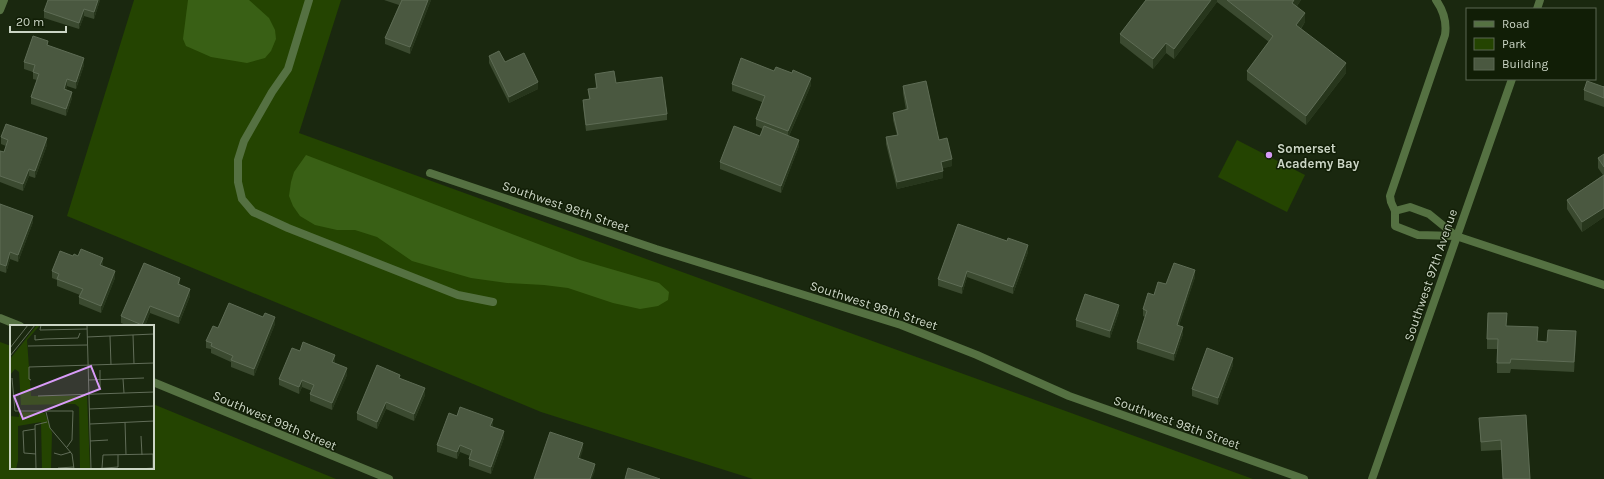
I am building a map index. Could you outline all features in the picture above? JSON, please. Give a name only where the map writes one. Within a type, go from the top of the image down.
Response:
[{"type":"street","points":[[0,10],[4,0]]},
{"type":"street","points":[[309,0],[288,69],[272,92],[248,135],[238,160],[238,182],[242,199],[253,212],[288,228],[458,296],[493,302]]},
{"type":"street","points":[[1436,0],[1443,12],[1445,20],[1445,34],[1392,189],[1391,202],[1395,211],[1395,226],[1418,235],[1456,236],[1604,285]]},
{"type":"street","name":"Southwest 97th Avenue","points":[[1372,479],[1512,80]]},
{"type":"street","name":"Southwest 98th Street","points":[[430,173],[656,249],[901,325],[977,355],[1069,396],[1304,479]]},
{"type":"street","points":[[1395,211],[1410,207],[1429,214],[1456,236]]},
{"type":"street","points":[[0,318],[18,325]]},
{"type":"street","name":"Southwest 99th Street","points":[[154,382],[389,479]]},
{"type":"green space","points":[[134,0],[341,0],[299,133],[1253,479],[753,479],[541,412],[67,216]]},
{"type":"green space","points":[[1237,140],[1305,175],[1287,212],[1218,177]]},
{"type":"green space","points":[[0,342],[10,346],[10,469],[154,469],[154,404],[336,479],[0,479]]},
{"type":"shaded area","points":[[188,0],[249,0],[269,18],[275,30],[276,39],[271,51],[265,58],[247,63],[211,57],[186,46],[183,39]]},
{"type":"shaded area","points":[[306,155],[580,260],[659,283],[669,292],[668,300],[658,306],[640,309],[613,303],[568,288],[507,283],[471,278],[412,261],[377,237],[355,230],[337,230],[315,225],[300,216],[293,206],[289,196],[294,172]]},
{"type":"building","points":[[48,0],[98,0],[94,12],[84,9],[79,23],[44,11]]},
{"type":"building","points":[[402,0],[428,0],[410,47],[385,38]]},
{"type":"building","points":[[1146,0],[1211,0],[1174,49],[1166,43],[1153,59],[1120,34]]},
{"type":"building","points":[[1227,0],[1294,0],[1292,3],[1305,13],[1296,25],[1346,63],[1306,116],[1247,71],[1273,36]]},
{"type":"building","points":[[33,36],[48,41],[47,45],[84,58],[76,82],[67,79],[64,89],[72,92],[66,109],[31,97],[39,74],[33,72],[35,65],[24,62]]},
{"type":"building","points":[[499,51],[505,62],[524,53],[538,82],[509,97],[489,56]]},
{"type":"building","points":[[741,58],[774,71],[776,67],[792,73],[793,70],[811,78],[788,131],[756,119],[765,96],[732,84]]},
{"type":"building","points":[[614,71],[616,83],[662,77],[667,114],[586,125],[583,100],[590,99],[588,89],[597,88],[595,74]]},
{"type":"building","points":[[926,81],[939,140],[947,138],[952,159],[941,162],[943,171],[897,182],[886,137],[898,135],[893,113],[908,109],[903,86]]},
{"type":"building","points":[[1587,81],[1604,87],[1604,98],[1584,90]]},
{"type":"building","points":[[6,124],[47,138],[35,171],[29,169],[23,184],[0,176],[0,151],[4,152],[8,140],[1,137]]},
{"type":"building","points":[[734,126],[760,136],[764,126],[799,140],[781,186],[720,162]]},
{"type":"building","points":[[1604,154],[1604,167],[1598,158]]},
{"type":"building","points":[[1604,175],[1604,208],[1582,222],[1567,200]]},
{"type":"building","points":[[0,204],[33,216],[18,255],[10,252],[6,266],[0,264]]},
{"type":"building","points":[[958,224],[1007,241],[1008,238],[1028,245],[1013,287],[967,271],[962,287],[938,279]]},
{"type":"building","points":[[81,249],[103,258],[100,265],[115,271],[101,306],[79,297],[83,289],[57,279],[59,274],[52,271],[60,251],[73,256],[74,254],[78,256]]},
{"type":"building","points":[[144,263],[180,278],[178,284],[190,289],[179,317],[150,306],[142,325],[121,316]]},
{"type":"building","points":[[1174,263],[1195,270],[1177,325],[1183,327],[1174,354],[1137,342],[1147,311],[1143,309],[1148,293],[1154,295],[1158,282],[1166,284]]},
{"type":"building","points":[[1085,294],[1119,305],[1110,331],[1076,320]]},
{"type":"building","points":[[229,303],[263,317],[265,313],[275,317],[254,369],[231,360],[233,356],[211,346],[212,343],[206,341],[213,326],[218,328]]},
{"type":"building","points":[[1488,313],[1507,313],[1506,326],[1538,327],[1537,341],[1547,342],[1548,330],[1576,331],[1574,362],[1511,359],[1510,363],[1497,363],[1498,339],[1487,339]]},
{"type":"building","points":[[303,342],[335,355],[332,362],[347,368],[332,403],[310,394],[314,385],[302,380],[299,387],[279,379],[292,348],[300,351]]},
{"type":"building","points":[[1207,348],[1233,358],[1218,398],[1192,389]]},
{"type":"building","points":[[377,365],[400,375],[399,378],[425,388],[414,414],[386,402],[377,422],[357,413]]},
{"type":"building","points":[[460,407],[493,419],[490,426],[504,431],[491,467],[469,459],[472,450],[460,445],[457,452],[437,445],[449,413],[457,416]]},
{"type":"building","points":[[1526,415],[1530,479],[1503,479],[1501,440],[1481,442],[1479,418]]},
{"type":"building","points":[[550,432],[583,443],[578,458],[595,464],[590,479],[534,479]]},
{"type":"building","points":[[628,468],[660,479],[625,479]]},
{"type":"place","name":"Somerset Academy Bay","points":[[1269,155]]}]
